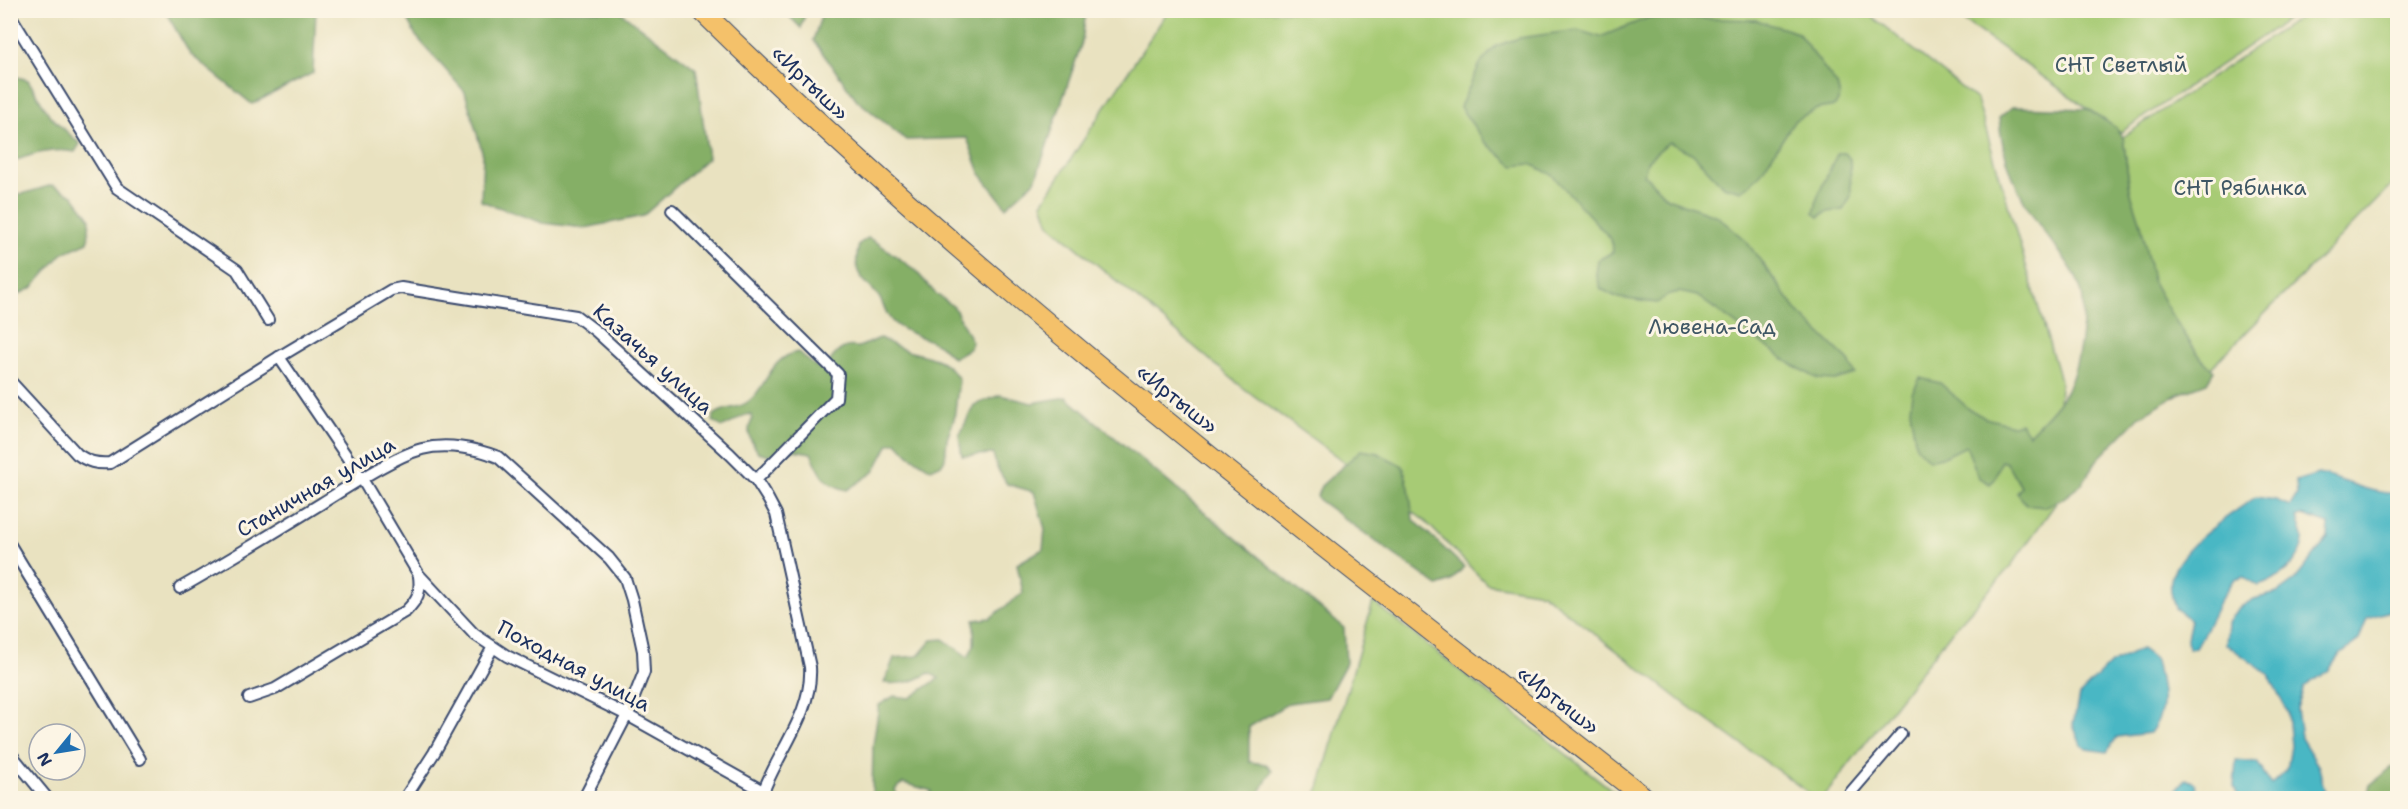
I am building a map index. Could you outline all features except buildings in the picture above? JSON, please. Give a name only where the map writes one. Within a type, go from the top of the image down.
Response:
[{"type":"highway","name":"«Иртыш»","points":[[701,10],[836,141],[1077,348],[1259,497],[1645,798]]},
{"type":"street","points":[[10,15],[117,188],[237,270],[268,320]]},
{"type":"street","points":[[672,210],[838,374],[836,398],[756,480]]},
{"type":"street","name":"Казачья улица","points":[[10,381],[77,454],[87,461],[98,464],[110,463],[391,290],[402,288],[576,316],[730,454],[756,480],[776,514],[810,667],[811,683],[806,700],[762,795]]},
{"type":"street","name":"Походная улица","points":[[279,357],[362,479],[419,575],[474,634],[493,647],[627,715],[762,795]]},
{"type":"street","name":"Станичная улица","points":[[180,588],[362,479],[422,449],[438,447],[479,449],[498,457],[609,558],[625,578],[632,600],[644,661],[644,672],[627,715],[584,798]]},
{"type":"street","points":[[10,545],[140,759]]},
{"type":"street","points":[[249,698],[275,689],[406,611],[416,601],[421,590],[419,575]]},
{"type":"street","points":[[405,798],[434,753],[493,647]]},
{"type":"street","points":[[1846,798],[1901,734]]},
{"type":"street","points":[[10,753],[47,798]]},
{"type":"green space","points":[[165,11],[316,11],[313,73],[252,104],[190,54]]},
{"type":"green space","points":[[403,11],[619,11],[696,69],[708,158],[643,216],[585,228],[543,223],[481,201],[483,155],[465,92],[416,36]]},
{"type":"green space","points":[[784,11],[806,11],[801,28]]},
{"type":"green space","points":[[823,11],[1086,11],[1082,42],[1035,181],[1006,207],[981,175],[967,138],[906,140],[857,100],[813,40]]},
{"type":"green space","name":"Лювена-Сад","points":[[1168,11],[1865,11],[1977,100],[2060,380],[2056,503],[2010,567],[1952,631],[1823,798],[1816,798],[1684,703],[1542,593],[1487,584],[1425,521],[1242,387],[1049,224],[1042,203]]},
{"type":"green space","name":"СНТ Светлый","points":[[1950,11],[2300,11],[2121,132]]},
{"type":"green space","name":"СНТ Рябинка","points":[[2309,11],[2397,11],[2397,180],[2201,378],[2150,295],[2130,190],[2123,137]]},
{"type":"green space","points":[[1650,17],[1756,20],[1798,33],[1837,85],[1840,97],[1835,106],[1817,109],[1795,120],[1759,176],[1741,191],[1723,186],[1693,154],[1669,142],[1648,160],[1644,174],[1667,198],[1717,216],[1746,241],[1798,312],[1849,361],[1855,374],[1835,380],[1818,379],[1791,364],[1697,296],[1679,292],[1670,294],[1657,303],[1618,298],[1601,289],[1596,274],[1598,260],[1613,252],[1611,239],[1552,175],[1531,164],[1513,166],[1484,141],[1460,107],[1480,64],[1496,46],[1519,38],[1577,30],[1600,37]]},
{"type":"green space","points":[[10,75],[28,80],[50,116],[80,144],[75,152],[50,151],[11,162]]},
{"type":"green space","points":[[2012,107],[2088,109],[2116,128],[2123,137],[2130,190],[2141,224],[2152,280],[2171,314],[2201,358],[2214,371],[2207,383],[2178,394],[2140,416],[2097,460],[2082,484],[2062,499],[2044,507],[2027,505],[2017,493],[2021,487],[2007,463],[2001,461],[1995,479],[1990,484],[1979,478],[1966,446],[1946,456],[1929,460],[1916,447],[1910,410],[1912,393],[1920,378],[1940,383],[1969,409],[1985,418],[2013,425],[2021,423],[2029,434],[2048,415],[2070,384],[2081,343],[2083,300],[2081,290],[2070,267],[2027,206],[2013,178],[2004,149],[1999,118]]},
{"type":"green space","points":[[1838,153],[1845,153],[1850,159],[1851,196],[1843,210],[1827,212],[1819,217],[1814,213],[1817,199]]},
{"type":"green space","points":[[52,185],[73,195],[90,218],[88,242],[63,253],[32,288],[17,295],[11,290],[11,186],[19,195]]},
{"type":"green space","points":[[868,238],[915,270],[935,293],[954,307],[972,342],[970,348],[953,358],[940,346],[904,330],[891,320],[878,295],[858,271],[856,260],[859,244]]},
{"type":"green space","points":[[880,338],[903,349],[938,360],[959,379],[954,419],[942,464],[931,469],[909,455],[897,442],[889,444],[874,472],[847,490],[833,485],[824,477],[811,453],[794,450],[769,455],[758,452],[749,433],[751,414],[722,427],[713,421],[714,415],[718,412],[749,401],[760,389],[774,366],[788,355],[798,352],[823,369],[836,353],[844,348],[858,347]]},
{"type":"green space","points":[[1000,395],[1032,403],[1066,397],[1344,628],[1346,663],[1327,698],[1289,703],[1249,727],[1249,762],[1266,764],[1272,770],[1257,798],[928,798],[932,791],[903,783],[895,790],[899,798],[872,798],[873,745],[879,705],[894,696],[910,698],[939,678],[929,673],[907,682],[884,683],[894,658],[918,656],[932,640],[943,639],[968,657],[974,645],[974,620],[990,618],[1023,593],[1017,564],[1043,549],[1045,529],[1034,492],[1007,484],[997,468],[993,454],[962,456],[959,436],[974,405]]},
{"type":"green space","points":[[1361,450],[1378,453],[1403,466],[1409,488],[1413,519],[1464,567],[1451,581],[1438,586],[1320,501],[1317,496],[1321,486]]},
{"type":"green space","points":[[1373,602],[1622,798],[1316,798]]},
{"type":"green space","points":[[2397,763],[2397,798],[2367,798],[2370,785]]},
{"type":"water","points":[[2318,474],[2377,492],[2397,493],[2397,604],[2387,612],[2367,618],[2359,640],[2340,654],[2329,670],[2304,687],[2297,709],[2301,738],[2319,767],[2325,793],[2322,798],[2239,798],[2234,787],[2236,760],[2257,762],[2271,784],[2287,770],[2291,746],[2288,713],[2269,675],[2226,644],[2228,623],[2237,609],[2254,599],[2277,593],[2295,580],[2328,538],[2329,524],[2303,515],[2297,518],[2303,541],[2293,563],[2280,575],[2258,586],[2244,577],[2233,580],[2196,648],[2188,649],[2187,638],[2191,620],[2175,608],[2171,580],[2175,568],[2194,544],[2233,513],[2256,497],[2276,500],[2290,506],[2297,495],[2296,481]]},
{"type":"water","points":[[2141,649],[2156,660],[2160,680],[2162,707],[2156,724],[2150,733],[2117,737],[2107,752],[2087,749],[2081,745],[2073,725],[2079,695],[2110,664]]},
{"type":"water","points":[[2186,779],[2195,783],[2199,798],[2169,798]]}]
